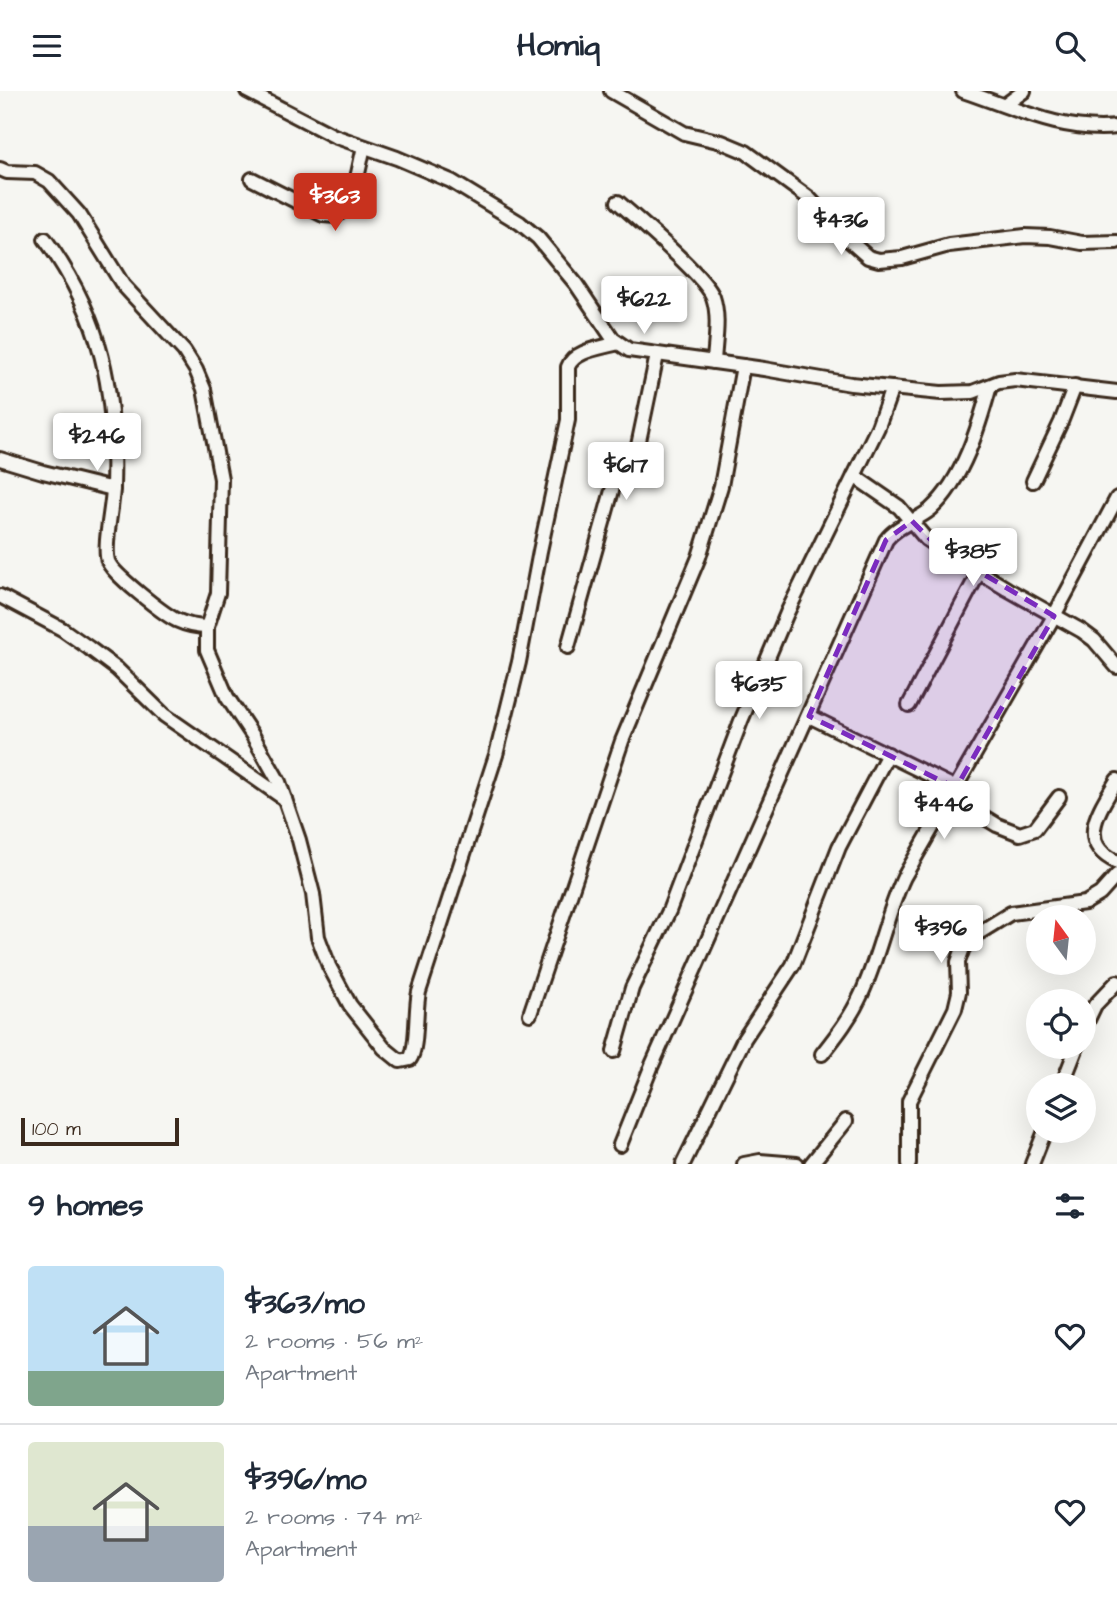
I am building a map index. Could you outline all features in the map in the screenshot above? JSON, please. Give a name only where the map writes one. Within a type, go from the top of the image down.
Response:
[{"type":"street","points":[[247,91],[334,136],[451,181],[520,223],[557,260],[576,283],[606,329],[618,343],[629,350],[892,388],[964,394],[1015,380],[1117,391]]},
{"type":"street","points":[[611,91],[684,133],[722,142],[746,152],[809,198],[843,235],[868,257],[879,260],[902,258],[949,245],[1024,236],[1050,237],[1082,243],[1117,241]]},
{"type":"street","points":[[963,91],[1052,122],[1078,128],[1117,127]]},
{"type":"street","points":[[1005,105],[1024,91]]},
{"type":"street","points":[[253,179],[323,215],[333,217],[339,215],[349,200],[364,147]]},
{"type":"street","points":[[0,169],[7,172],[35,173],[49,181],[65,197],[79,214],[123,285],[184,351],[196,370],[204,389],[221,479],[218,593],[207,627],[207,650],[227,697],[279,782],[299,840],[313,894],[318,937],[329,966],[350,1005],[384,1048],[400,1061],[410,1059],[414,1053],[419,992],[496,755],[519,662],[568,420],[568,367],[577,356],[618,343]]},
{"type":"street","points":[[618,202],[678,257],[711,293],[717,321],[714,362]]},
{"type":"street","points":[[45,239],[77,287],[98,340],[111,417],[113,489],[107,542],[108,561],[111,567],[174,619],[190,626],[207,627]]},
{"type":"street","points":[[568,647],[613,487],[618,477],[630,469],[635,460],[657,355]]},
{"type":"street","points":[[530,1014],[622,741],[699,557],[721,486],[743,366]]},
{"type":"street","points":[[620,1145],[652,1065],[886,540],[897,529],[931,508],[944,495],[968,453],[990,386]]},
{"type":"street","points":[[1033,481],[1075,386]]},
{"type":"street","points":[[614,1051],[632,988],[669,911],[741,721],[787,613],[878,426],[892,388]]},
{"type":"street","points":[[0,459],[113,489]]},
{"type":"street","points":[[855,476],[886,496],[926,538],[979,572],[1068,622],[1094,640],[1117,667]]},
{"type":"street","points":[[822,1053],[846,1023],[862,994],[894,898],[1054,616],[1117,498]]},
{"type":"street","points":[[909,705],[979,572]]},
{"type":"street","points":[[0,596],[62,629],[89,648],[117,669],[164,715],[285,800]]},
{"type":"street","points":[[809,716],[888,754],[953,792],[997,825],[1020,834],[1035,829],[1059,797]]},
{"type":"street","points":[[683,1164],[744,1039],[793,965],[848,828],[888,754]]},
{"type":"street","points":[[1117,779],[1098,811],[1094,835],[1101,852],[1117,862]]},
{"type":"street","points":[[909,1164],[909,1101],[955,1009],[959,992],[958,962],[963,948],[977,934],[1012,913],[1085,903],[1100,894],[1117,875]]},
{"type":"street","points":[[1096,1004],[1117,982]]},
{"type":"street","points":[[811,1164],[846,1121]]},
{"type":"street","points":[[1032,1164],[1040,1143]]},
{"type":"street","points":[[744,1164],[760,1161],[797,1164]]},
{"type":"highlighted area","points":[[912,521],[938,547],[1054,616],[956,788],[809,716],[886,540]]}]
